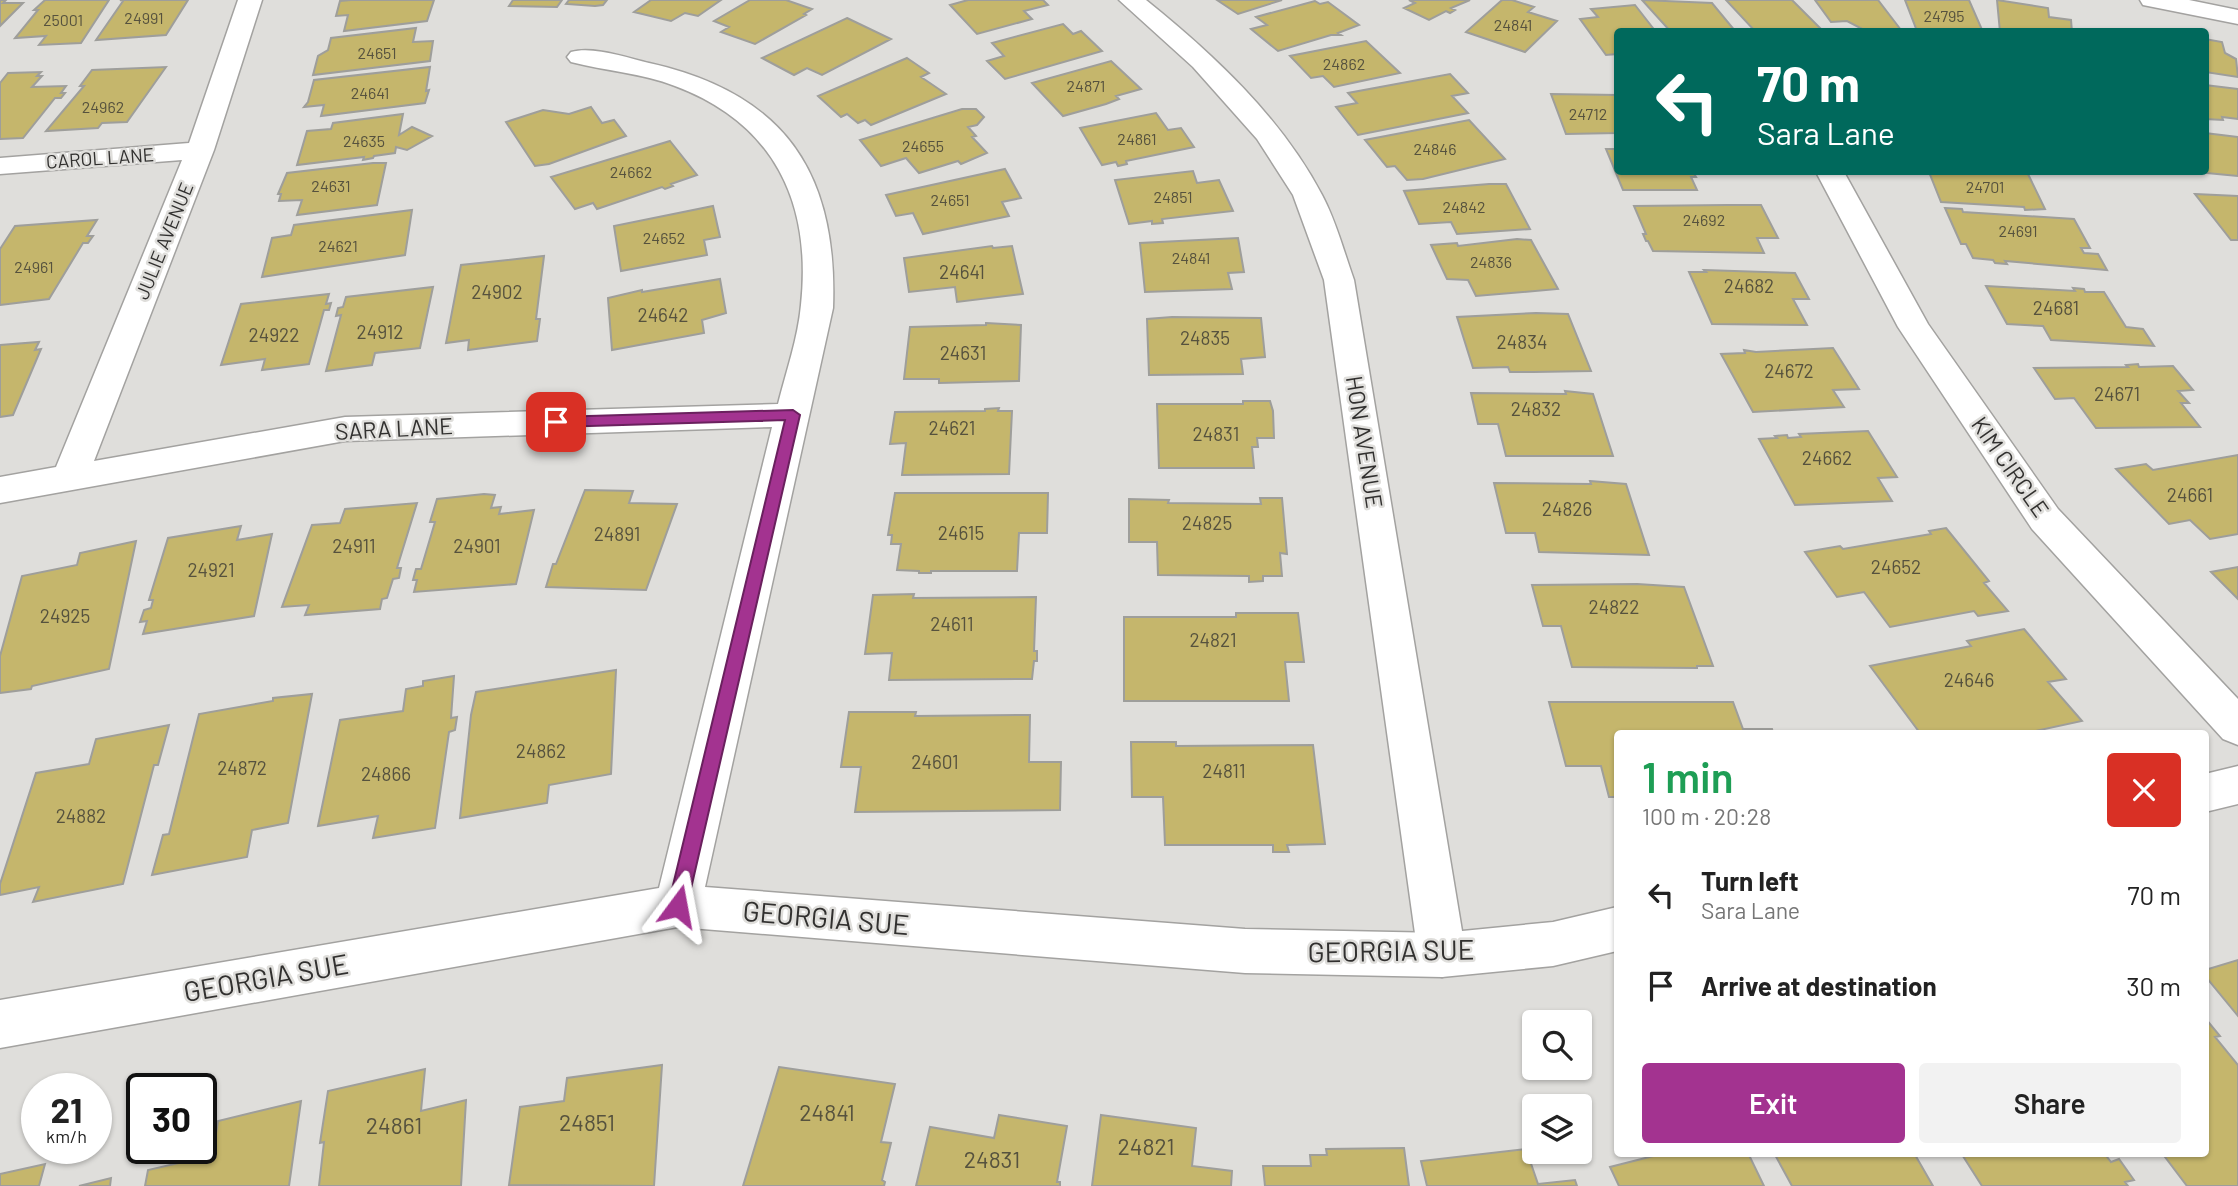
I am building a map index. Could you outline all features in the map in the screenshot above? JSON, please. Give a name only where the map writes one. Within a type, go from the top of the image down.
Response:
[{"type":"street","name":"JULIE AVENUE","points":[[69,478],[200,150],[250,0]]},
{"type":"street","name":"HON AVENUE","points":[[1131,0],[1168,29],[1246,107],[1303,186],[1339,279],[1442,955]]},
{"type":"street","points":[[2152,0],[2238,17]]},
{"type":"street","points":[[580,57],[666,75],[704,89],[738,108],[764,129],[803,182],[819,236],[820,283],[817,307],[678,906]]},
{"type":"street","name":"CAROL LANE","points":[[0,166],[200,150]]},
{"type":"street","name":"KIM CIRCLE","points":[[1832,175],[1914,327],[2045,519],[2238,727]]},
{"type":"street","name":"SARA LANE","points":[[0,490],[345,429],[793,415]]},
{"type":"street","points":[[2209,792],[2238,785]]},
{"type":"street","name":"GEORGIA SUE","points":[[0,1024],[678,906],[1245,951],[1442,955],[1553,944],[1614,930]]},
{"type":"building","points":[[0,0],[6,0],[3,3],[23,3],[0,26]]},
{"type":"building","points":[[45,0],[109,0],[81,43],[39,45],[46,36],[15,38],[38,10],[34,10]]},
{"type":"building","points":[[120,0],[188,0],[166,35],[96,40],[123,1]]},
{"type":"building","points":[[434,0],[427,21],[344,31],[348,15],[336,16],[340,1]]},
{"type":"building","points":[[513,0],[562,0],[557,7],[509,6]]},
{"type":"building","points":[[569,0],[607,0],[603,5],[595,6],[566,4]]},
{"type":"building","points":[[651,0],[721,0],[698,16],[685,13],[671,21],[634,12]]},
{"type":"building","points":[[750,0],[786,0],[812,9],[755,44],[721,32],[729,27],[714,21]]},
{"type":"building","points":[[968,0],[1043,0],[1048,5],[1024,11],[1032,19],[977,34],[950,5]]},
{"type":"building","points":[[1217,0],[1282,0],[1238,14]]},
{"type":"building","points":[[1409,0],[1470,0],[1451,8],[1455,10],[1450,13],[1446,11],[1429,20],[1404,8],[1415,3]]},
{"type":"building","points":[[1502,0],[1512,0],[1534,7],[1528,12],[1557,21],[1525,52],[1466,32]]},
{"type":"building","points":[[1642,0],[1712,3],[1733,28],[1667,28]]},
{"type":"building","points":[[1726,0],[1792,0],[1820,28],[1752,28]]},
{"type":"building","points":[[1815,0],[1878,0],[1899,28],[1860,28],[1847,21],[1831,22]]},
{"type":"building","points":[[1905,0],[1969,0],[1981,28],[1916,28]]},
{"type":"building","points":[[1997,0],[2048,8],[2049,17],[2071,20],[2072,28],[2000,28]]},
{"type":"building","points":[[1315,1],[1320,4],[1328,2],[1359,25],[1338,33],[1341,35],[1331,35],[1278,51],[1251,29],[1267,25],[1256,17]]},
{"type":"building","points":[[1635,5],[1653,28],[1614,28],[1614,54],[1606,55],[1580,19],[1598,17],[1591,9]]},
{"type":"building","points":[[847,18],[891,39],[822,75],[807,68],[794,75],[762,58]]},
{"type":"building","points":[[1063,24],[1073,34],[1081,31],[1102,51],[1005,79],[987,61],[1004,56],[992,43]]},
{"type":"building","points":[[416,28],[413,42],[433,41],[430,61],[313,75],[318,56],[328,50],[331,38]]},
{"type":"building","points":[[2209,40],[2222,42],[2225,53],[2236,59],[2238,77],[2209,73]]},
{"type":"building","points":[[1366,41],[1400,73],[1334,87],[1323,76],[1311,78],[1290,56]]},
{"type":"building","points":[[907,58],[929,73],[921,77],[946,94],[871,125],[865,120],[858,123],[847,114],[841,117],[818,96]]},
{"type":"building","points":[[1111,61],[1141,89],[1116,96],[1119,99],[1106,104],[1063,116],[1032,83]]},
{"type":"building","points":[[166,67],[127,122],[102,123],[98,128],[46,131],[84,86],[80,86],[92,70]]},
{"type":"building","points":[[430,67],[426,91],[429,90],[425,103],[321,116],[324,105],[304,107],[314,80]]},
{"type":"building","points":[[41,72],[37,76],[42,76],[32,87],[66,86],[61,93],[65,93],[61,98],[55,98],[23,138],[0,139],[0,83],[8,73]]},
{"type":"building","points":[[1450,74],[1468,93],[1452,96],[1468,113],[1358,135],[1336,107],[1357,103],[1348,93]]},
{"type":"building","points":[[2209,85],[2238,89],[2238,119],[2222,117],[2223,120],[2209,119]]},
{"type":"building","points":[[1551,94],[1614,95],[1614,133],[1566,134]]},
{"type":"building","points":[[591,107],[602,123],[614,120],[626,136],[549,164],[535,166],[506,122],[543,110],[569,114]]},
{"type":"building","points":[[962,109],[976,109],[984,117],[977,125],[968,127],[976,136],[972,137],[987,153],[961,164],[958,161],[919,173],[906,158],[881,166],[860,140]]},
{"type":"building","points":[[1156,113],[1168,130],[1181,128],[1194,147],[1126,161],[1127,164],[1118,166],[1116,162],[1102,165],[1080,128]]},
{"type":"building","points":[[403,114],[399,135],[412,127],[432,136],[407,150],[396,147],[395,153],[373,158],[297,165],[307,131],[331,129],[333,123]]},
{"type":"building","points":[[1469,120],[1505,159],[1423,179],[1407,180],[1395,166],[1387,167],[1365,140]]},
{"type":"building","points":[[2209,133],[2238,137],[2238,176],[2209,173]]},
{"type":"building","points":[[670,141],[697,175],[671,184],[673,186],[665,189],[662,187],[597,209],[593,203],[575,209],[551,177]]},
{"type":"building","points":[[1606,149],[1614,149],[1614,168]]},
{"type":"building","points":[[386,163],[377,205],[297,215],[302,200],[279,201],[281,194],[278,194],[287,173]]},
{"type":"building","points":[[1005,169],[1021,198],[1002,202],[1009,216],[923,234],[913,213],[896,216],[886,195]]},
{"type":"building","points":[[1193,171],[1197,183],[1219,180],[1233,211],[1162,219],[1163,223],[1152,224],[1152,221],[1129,224],[1115,180]]},
{"type":"building","points":[[1617,175],[1696,177],[1691,177],[1697,190],[1623,190]]},
{"type":"building","points":[[1930,175],[2028,175],[2045,209],[2025,210],[2024,207],[1941,202]]},
{"type":"building","points":[[1506,184],[1530,229],[1457,234],[1451,222],[1419,224],[1404,191]]},
{"type":"building","points":[[2195,194],[2238,196],[2238,240],[2231,240]]},
{"type":"building","points":[[1761,205],[1778,238],[1757,238],[1764,253],[1653,251],[1643,234],[1646,234],[1634,206]]},
{"type":"building","points":[[713,206],[720,237],[704,240],[707,255],[621,271],[614,226]]},
{"type":"building","points":[[1945,208],[1962,209],[1963,212],[2074,219],[2090,248],[2081,248],[2084,253],[2098,254],[2107,270],[2005,261],[2007,264],[1995,263],[1993,260],[1973,258],[1966,244],[1961,244]]},
{"type":"building","points":[[412,210],[405,255],[262,277],[272,238],[291,235],[294,225]]},
{"type":"building","points":[[97,220],[87,236],[93,236],[88,243],[83,243],[49,299],[0,305],[0,249],[15,226]]},
{"type":"building","points":[[1238,238],[1244,272],[1228,273],[1232,289],[1145,292],[1140,243]]},
{"type":"building","points":[[1517,239],[1531,240],[1558,289],[1476,296],[1468,280],[1447,279],[1431,245],[1457,243],[1458,246]]},
{"type":"building","points":[[992,246],[1012,246],[1023,294],[957,302],[955,287],[909,292],[904,258]]},
{"type":"building","points":[[544,256],[536,319],[540,319],[537,341],[468,350],[469,340],[446,343],[461,265]]},
{"type":"building","points":[[1704,270],[1795,273],[1809,299],[1793,299],[1807,325],[1712,324],[1689,272],[1706,272]]},
{"type":"building","points":[[720,279],[726,313],[702,320],[704,333],[612,350],[608,298],[642,290]]},
{"type":"building","points":[[1986,286],[2075,291],[2073,288],[2084,289],[2085,292],[2104,292],[2126,327],[2143,329],[2154,346],[2051,340],[2043,326],[2007,324]]},
{"type":"building","points":[[433,287],[420,348],[375,353],[372,365],[326,371],[341,315],[336,316],[338,308],[343,307],[346,297]]},
{"type":"building","points":[[329,294],[326,304],[331,303],[329,310],[324,310],[309,364],[262,370],[265,359],[221,365],[241,304]]},
{"type":"building","points":[[1568,314],[1591,371],[1510,372],[1508,367],[1473,368],[1457,317]]},
{"type":"building","points":[[1261,318],[1265,357],[1241,359],[1243,374],[1149,375],[1147,319]]},
{"type":"building","points":[[986,323],[1021,325],[1019,381],[939,383],[939,379],[904,379],[910,327]]},
{"type":"building","points":[[39,342],[35,350],[41,349],[13,415],[0,417],[0,345]]},
{"type":"building","points":[[1833,348],[1859,389],[1833,390],[1844,407],[1753,412],[1721,354],[1745,353],[1744,350],[1756,352]]},
{"type":"building","points":[[2138,364],[2139,367],[2173,366],[2193,390],[2178,391],[2189,403],[2181,403],[2200,427],[2096,428],[2074,398],[2055,399],[2034,368],[2128,367],[2126,365]]},
{"type":"building","points":[[1565,391],[1593,394],[1613,456],[1506,456],[1498,424],[1478,424],[1471,393],[1566,394]]},
{"type":"building","points":[[1243,401],[1270,401],[1273,411],[1274,438],[1257,438],[1258,447],[1252,447],[1254,468],[1159,468],[1157,404],[1243,404]]},
{"type":"building","points":[[999,408],[998,411],[1012,411],[1009,474],[902,475],[906,443],[890,444],[895,412],[985,411]]},
{"type":"building","points":[[1868,431],[1897,477],[1878,478],[1892,501],[1795,505],[1759,439],[1787,435],[1788,438],[1801,437],[1799,434]]},
{"type":"building","points":[[2238,455],[2238,534],[2210,539],[2190,520],[2169,524],[2116,469],[2146,464],[2153,470]]},
{"type":"building","points":[[1590,481],[1626,484],[1649,555],[1539,552],[1535,533],[1506,533],[1494,483],[1591,484]]},
{"type":"building","points":[[585,490],[633,491],[629,503],[677,504],[646,590],[546,587]]},
{"type":"building","points":[[895,493],[1048,493],[1047,533],[1019,533],[1017,571],[919,573],[897,570],[901,544],[891,544],[892,535],[888,535]]},
{"type":"building","points":[[495,495],[491,508],[501,507],[499,514],[534,510],[516,584],[414,592],[417,580],[413,580],[416,569],[421,569],[435,522],[430,522],[437,499]]},
{"type":"building","points":[[1260,498],[1282,498],[1287,554],[1280,553],[1282,576],[1263,576],[1263,581],[1249,582],[1249,576],[1158,575],[1157,542],[1129,542],[1129,499],[1169,500],[1168,503],[1261,504]]},
{"type":"building","points":[[417,503],[397,568],[401,568],[399,578],[393,579],[387,598],[382,599],[380,609],[305,615],[309,605],[282,607],[312,525],[340,523],[345,509]]},
{"type":"building","points":[[241,526],[237,540],[272,534],[254,616],[143,634],[147,621],[140,622],[144,610],[151,608],[153,600],[149,600],[168,538]]},
{"type":"building","points":[[1946,528],[1989,581],[1984,583],[2008,611],[1978,616],[1974,611],[1890,627],[1864,592],[1837,597],[1805,552],[1840,546],[1843,549],[1931,534],[1929,531]]},
{"type":"building","points":[[136,541],[109,669],[32,686],[31,689],[0,693],[0,656],[22,576],[77,565],[80,553]]},
{"type":"building","points":[[2238,567],[2238,599],[2211,572]]},
{"type":"building","points":[[1637,584],[1684,587],[1713,666],[1572,667],[1561,626],[1543,626],[1532,585]]},
{"type":"building","points":[[914,594],[913,598],[1036,597],[1034,651],[1037,651],[1037,661],[1034,661],[1032,679],[889,680],[892,653],[865,654],[873,595]]},
{"type":"building","points":[[1236,613],[1298,613],[1304,662],[1285,662],[1289,701],[1124,701],[1124,617],[1236,617]]},
{"type":"building","points":[[2024,629],[2066,679],[2048,682],[2082,721],[2040,730],[1918,730],[1870,666],[1971,646],[1967,641]]},
{"type":"building","points":[[616,670],[611,774],[549,785],[547,803],[460,818],[476,692]]},
{"type":"building","points":[[454,676],[451,718],[457,717],[455,730],[449,732],[435,828],[373,838],[378,816],[318,826],[340,720],[403,711],[406,689],[423,686],[423,681]]},
{"type":"building","points":[[312,694],[288,823],[252,830],[247,857],[152,875],[163,835],[169,834],[199,714],[273,701],[273,698]]},
{"type":"building","points":[[1549,702],[1733,702],[1743,729],[1772,730],[1614,730],[1614,797],[1609,797],[1601,766],[1566,766]]},
{"type":"building","points":[[849,712],[916,712],[915,716],[1030,715],[1029,762],[1061,762],[1060,810],[855,812],[861,767],[841,767]]},
{"type":"building","points":[[169,725],[158,765],[154,765],[123,884],[33,902],[39,887],[0,895],[0,884],[36,773],[89,764],[96,739]]},
{"type":"building","points":[[1131,742],[1176,742],[1176,746],[1313,745],[1325,844],[1287,845],[1289,852],[1273,852],[1273,845],[1165,845],[1163,797],[1132,797]]},
{"type":"building","points":[[2238,960],[2238,1016],[2209,981],[2209,969]]},
{"type":"building","points":[[2209,1023],[2220,1036],[2215,1037],[2238,1065],[2238,1186],[2187,1186],[2165,1157],[2209,1157]]},
{"type":"building","points":[[662,1065],[654,1186],[509,1185],[520,1107],[564,1101],[567,1078]]},
{"type":"building","points":[[779,1067],[895,1084],[881,1142],[891,1143],[882,1180],[885,1182],[884,1186],[743,1186]]},
{"type":"building","points":[[425,1069],[421,1111],[466,1100],[461,1186],[319,1186],[324,1142],[320,1143],[328,1091]]},
{"type":"building","points":[[301,1101],[289,1186],[145,1186],[148,1170],[174,1164],[217,1164],[218,1121]]},
{"type":"building","points":[[999,1115],[1067,1126],[1057,1182],[1060,1182],[1060,1186],[916,1186],[930,1127],[994,1138]]},
{"type":"building","points":[[1101,1115],[1196,1128],[1192,1166],[1232,1171],[1231,1186],[1092,1186]]},
{"type":"building","points":[[1404,1148],[1409,1186],[1265,1186],[1263,1166],[1311,1166],[1310,1155],[1327,1155],[1326,1149]]},
{"type":"building","points":[[1522,1149],[1522,1164],[1531,1164],[1538,1184],[1575,1180],[1577,1186],[1427,1186],[1421,1161]]},
{"type":"building","points":[[1649,1157],[1750,1157],[1764,1186],[1619,1186],[1610,1167]]},
{"type":"building","points":[[1776,1157],[1916,1157],[1933,1186],[1792,1186]]},
{"type":"building","points":[[1964,1157],[2107,1157],[2111,1162],[2119,1159],[2134,1180],[2125,1182],[2128,1186],[1982,1186]]},
{"type":"building","points":[[45,1164],[39,1186],[0,1186],[0,1174]]},
{"type":"building","points":[[111,1178],[110,1186],[79,1186]]},
{"type":"route","points":[[556,422],[793,415],[678,906]]}]
